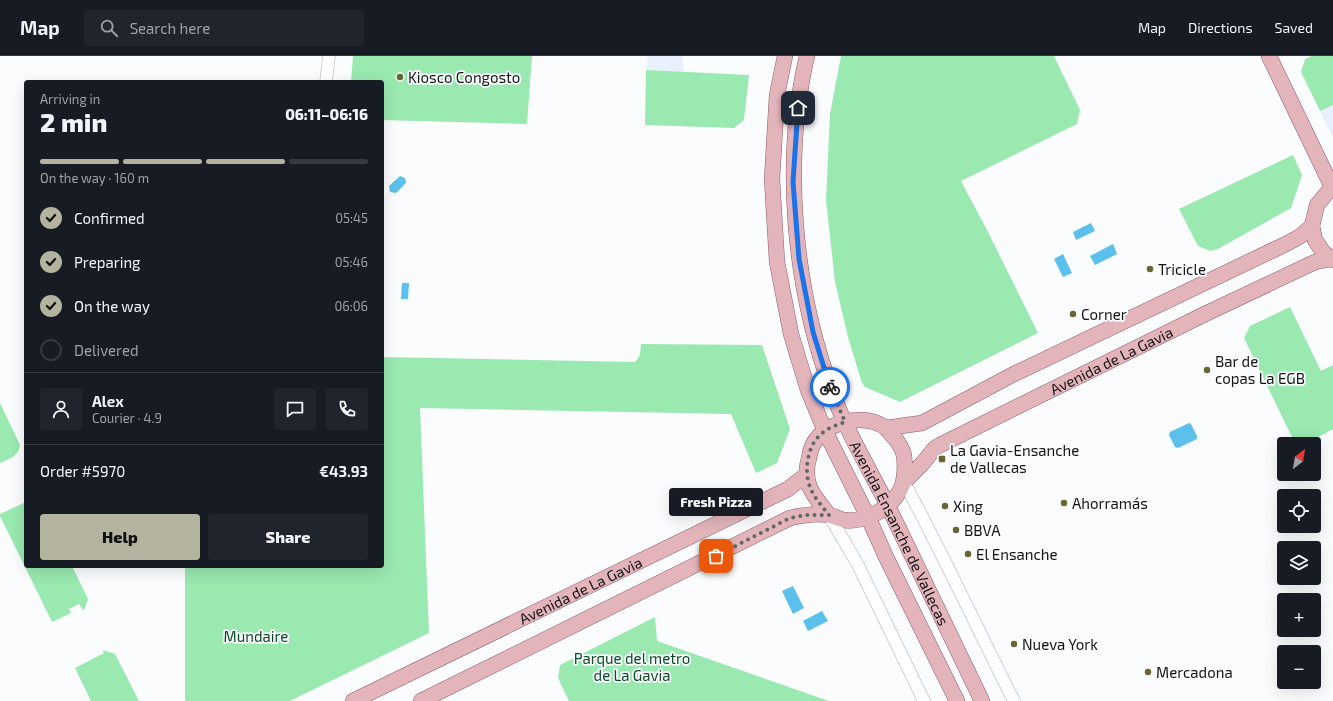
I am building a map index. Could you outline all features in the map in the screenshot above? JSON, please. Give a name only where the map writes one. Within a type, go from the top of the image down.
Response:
[{"type":"main road","name":"Avenida Ensanche de Vallecas","points":[[785,56],[777,95],[772,179],[777,262],[791,334],[808,390],[825,431],[957,701]]},
{"type":"main road","name":"Avenida Ensanche de Vallecas","points":[[807,56],[798,108],[793,182],[799,259],[813,332],[832,392],[845,422],[888,506],[982,701]]},
{"type":"main road","points":[[1269,56],[1333,189],[1326,194],[1317,205],[1312,226],[1315,240],[1323,252],[1332,260]]},
{"type":"main road","name":"Avenida de La Gavia","points":[[886,428],[922,423],[1012,375],[1286,244],[1312,226]]},
{"type":"main road","name":"Avenida de La Gavia","points":[[421,701],[790,518],[806,515],[829,515],[843,520],[855,521],[868,517],[888,506],[898,495],[904,482],[922,464],[934,448],[1205,314],[1315,262],[1332,260]]},
{"type":"main road","name":"Avenida de La Gavia","points":[[829,515],[816,499],[810,488],[806,475],[810,451],[817,437],[835,426],[845,422],[859,420],[871,422],[886,428],[897,441],[904,454],[904,482]]},
{"type":"main road","name":"Avenida de La Gavia","points":[[353,701],[788,489],[806,475]]},
{"type":"street","points":[[326,80],[329,56]]},
{"type":"street","name":"Avenida Ensanche de Vallecas","points":[[904,482],[930,531],[1014,701]]},
{"type":"street","points":[[829,515],[858,565],[924,701]]},
{"type":"shaded area","points":[[648,56],[682,56],[684,72],[646,70]]},
{"type":"shaded area","points":[[1333,105],[1333,138],[1320,111]]},
{"type":"green space","points":[[353,56],[532,56],[527,124],[384,120],[384,80],[351,80]]},
{"type":"green space","points":[[841,56],[1054,56],[1080,110],[1077,124],[961,181],[1038,333],[900,402],[865,387],[862,383],[848,337],[835,282],[826,200],[830,114]]},
{"type":"green space","points":[[1312,56],[1333,56],[1333,105],[1320,111],[1301,72],[1305,59]]},
{"type":"green space","points":[[646,70],[749,75],[744,120],[734,128],[645,125]]},
{"type":"green space","points":[[1293,155],[1302,175],[1291,208],[1218,249],[1210,251],[1198,246],[1179,209]]},
{"type":"green space","points":[[1290,307],[1321,371],[1333,365],[1333,429],[1318,437],[1292,437],[1244,338],[1250,326]]},
{"type":"green space","name":"Mundaire","points":[[641,344],[762,345],[790,429],[777,463],[756,473],[731,414],[420,408],[429,633],[290,701],[186,701],[185,568],[384,568],[384,357],[635,362],[640,355]]},
{"type":"green space","points":[[0,403],[20,445],[16,454],[0,463]]},
{"type":"green space","points":[[24,503],[24,565],[0,516],[0,514]]},
{"type":"green space","points":[[26,568],[73,568],[88,599],[84,611],[79,604],[69,609],[71,613],[52,622]]},
{"type":"green space","name":"Parque del metro de La Gavia","points":[[655,617],[657,641],[829,701],[569,701],[558,678],[560,665]]},
{"type":"green space","points":[[103,650],[115,654],[139,701],[91,701],[75,668],[104,653]]},
{"type":"water","points":[[400,176],[405,178],[406,183],[396,193],[390,192],[389,186]]},
{"type":"water","points":[[1091,223],[1095,231],[1076,240],[1073,232]]},
{"type":"water","points":[[1113,244],[1117,254],[1095,265],[1090,256]]},
{"type":"water","points":[[1063,254],[1072,273],[1063,277],[1054,259]]},
{"type":"water","points":[[402,283],[409,283],[408,299],[401,299]]},
{"type":"water","points":[[1189,423],[1197,436],[1197,439],[1178,448],[1175,447],[1169,435],[1170,432]]},
{"type":"water","points":[[793,586],[804,608],[793,614],[782,591]]},
{"type":"water","points":[[822,611],[828,621],[808,631],[803,621]]},
{"type":"way so far","points":[[716,556],[790,518],[806,515],[829,515],[816,499],[810,488],[806,475],[810,451],[817,437],[825,431],[845,422],[830,387]]},
{"type":"place","name":"Kiosco Congosto","points":[[400,77]]},
{"type":"place","name":"Tricicle","points":[[1150,269]]},
{"type":"place","name":"Corner","points":[[1073,314]]},
{"type":"place","name":"Bar de copas La EGB","points":[[1207,370]]},
{"type":"place","name":"La Gavia-Ensanche de Vallecas","points":[[942,459]]},
{"type":"place","name":"Ahorramás","points":[[1064,503]]},
{"type":"place","name":"Xing","points":[[945,506]]},
{"type":"place","name":"BBVA","points":[[956,530]]},
{"type":"place","name":"El Ensanche","points":[[968,554]]},
{"type":"place","name":"Fresh Pizza","points":[[716,556]]},
{"type":"place","name":"Nueva York","points":[[1014,644]]},
{"type":"place","name":"Mercadona","points":[[1148,672]]},
{"type":"route","points":[[798,108],[793,182],[799,259],[813,332],[830,387]]}]
